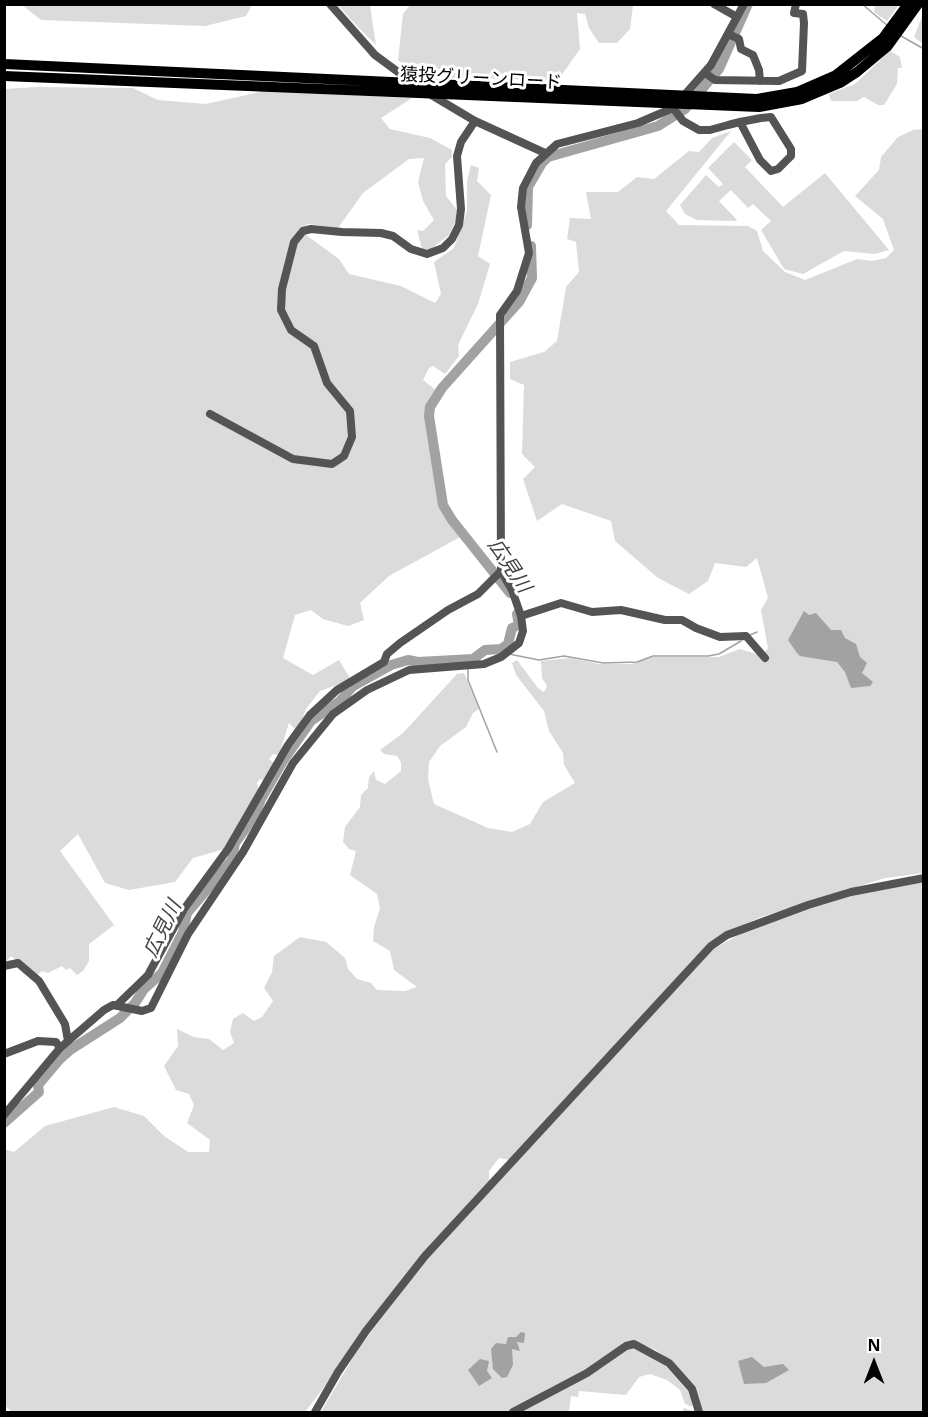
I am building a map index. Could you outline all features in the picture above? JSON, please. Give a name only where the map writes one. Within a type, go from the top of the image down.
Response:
[{"type":"main road","name":"猿投グリーンロード","points":[[4,76],[671,105],[710,102],[778,96],[816,85],[836,75],[868,52],[883,38],[908,4]]},
{"type":"main road","name":"猿投グリーンロード","points":[[710,102],[781,104],[840,83],[887,47],[918,4]]},
{"type":"main road","name":"猿投グリーンロード","points":[[4,64],[385,82],[671,105]]},
{"type":"street","points":[[330,4],[375,55],[434,97],[475,121],[545,153]]},
{"type":"street","points":[[714,4],[737,17]]},
{"type":"street","points":[[119,1005],[136,1011],[145,1011],[153,1005],[188,934],[243,852],[301,752],[333,714],[390,676],[417,669],[484,664],[501,657],[522,639],[521,616],[512,590],[498,574],[500,315],[517,291],[525,271],[528,254],[521,207],[523,188],[545,153],[557,144],[638,123],[671,105],[705,73],[744,4]]},
{"type":"street","points":[[705,73],[714,80],[779,81],[802,71],[804,23],[803,14],[794,13],[796,4]]},
{"type":"street","points":[[728,34],[739,39],[741,49],[753,55],[759,70],[760,81]]},
{"type":"street","points":[[671,105],[683,121],[699,130],[710,130],[740,122],[771,117],[791,149],[791,156],[778,169],[771,171],[760,160],[740,122]]},
{"type":"street","points":[[210,414],[293,459],[332,464],[344,456],[352,437],[353,426],[350,411],[327,382],[314,346],[291,330],[281,310],[282,290],[294,242],[303,231],[311,228],[381,233],[393,236],[411,249],[427,254],[443,248],[452,239],[459,225],[461,209],[457,156],[461,142],[475,121]]},
{"type":"street","points":[[4,1115],[60,1048],[104,1010],[119,1005],[137,988],[157,960],[184,909],[244,825],[296,732],[322,702],[384,663],[387,654],[400,643],[448,610],[478,594],[498,574]]},
{"type":"street","points":[[521,616],[561,603],[592,612],[621,610],[665,620],[682,620],[720,637],[747,637],[765,658]]},
{"type":"street","points":[[384,663],[390,676]]},
{"type":"street","points":[[315,1413],[338,1372],[366,1331],[425,1256],[711,946],[727,936],[808,905],[851,892],[924,878]]},
{"type":"street","points":[[4,966],[18,963],[39,981],[65,1024],[68,1041]]},
{"type":"street","points":[[4,1054],[38,1041],[56,1042],[60,1048]]},
{"type":"street","points":[[513,1413],[587,1373],[626,1346],[634,1344],[669,1363],[692,1389],[699,1413]]},
{"type":"shaded area","points":[[411,4],[633,5],[630,29],[617,43],[599,43],[589,28],[585,14],[577,13],[580,49],[558,80],[417,77],[398,60],[403,14]]},
{"type":"shaded area","points":[[875,4],[899,5],[887,21],[874,12]]},
{"type":"shaded area","points":[[22,5],[250,5],[246,16],[205,26],[41,20]]},
{"type":"shaded area","points":[[338,5],[370,5],[376,45],[353,22]]},
{"type":"shaded area","points":[[923,14],[923,44],[914,37]]},
{"type":"shaded area","points":[[890,51],[900,57],[902,68],[898,68],[897,84],[884,105],[878,105],[864,97],[857,101],[831,101],[829,94],[855,84]]},
{"type":"shaded area","points":[[133,88],[158,100],[206,104],[264,91],[412,98],[381,118],[390,129],[430,138],[452,150],[452,157],[445,164],[446,196],[457,210],[456,220],[449,235],[431,249],[422,249],[417,230],[423,231],[434,220],[423,201],[418,182],[424,158],[409,159],[363,193],[338,228],[308,224],[301,228],[306,235],[339,259],[349,274],[401,286],[435,303],[441,294],[434,262],[454,248],[467,211],[467,181],[471,165],[479,168],[477,181],[491,195],[478,256],[490,264],[478,304],[458,345],[459,356],[445,374],[433,366],[429,368],[423,380],[437,391],[428,405],[428,415],[441,504],[462,536],[389,576],[360,603],[364,620],[348,626],[323,619],[311,610],[295,615],[283,658],[313,675],[339,660],[351,680],[320,691],[306,709],[303,717],[306,718],[296,730],[289,723],[279,755],[273,754],[269,759],[275,764],[266,781],[260,779],[257,783],[259,790],[242,818],[250,832],[238,845],[193,858],[175,882],[129,890],[105,883],[78,834],[60,851],[114,925],[89,944],[89,961],[83,971],[77,975],[70,968],[66,970],[62,966],[48,973],[42,971],[36,976],[11,956],[5,963],[5,89]]},
{"type":"shaded area","points":[[923,129],[923,873],[885,878],[761,917],[725,933],[703,949],[510,1160],[499,1158],[489,1171],[489,1182],[448,1227],[305,1412],[12,1412],[4,1405],[4,1149],[14,1152],[45,1126],[114,1107],[144,1116],[164,1136],[188,1152],[209,1152],[210,1140],[187,1123],[194,1105],[189,1094],[176,1090],[164,1066],[178,1046],[177,1029],[194,1037],[209,1039],[223,1050],[234,1043],[230,1032],[233,1019],[243,1013],[254,1021],[262,1017],[273,1001],[264,988],[272,972],[274,956],[300,937],[326,942],[345,958],[348,969],[357,979],[371,983],[377,990],[405,991],[417,987],[394,970],[390,951],[373,941],[374,927],[380,908],[377,894],[350,875],[356,851],[349,849],[343,842],[345,827],[360,807],[361,795],[368,788],[369,777],[374,771],[376,780],[385,784],[401,771],[401,762],[397,756],[384,754],[380,750],[403,733],[457,674],[464,673],[479,709],[473,713],[466,727],[440,746],[429,762],[428,779],[434,804],[488,828],[512,832],[530,824],[543,802],[575,783],[564,765],[563,753],[549,731],[544,711],[516,675],[512,663],[517,660],[538,688],[544,692],[547,686],[542,678],[541,661],[570,658],[599,664],[631,664],[653,657],[719,657],[740,649],[756,654],[764,653],[768,648],[761,610],[768,598],[757,558],[746,567],[715,563],[708,581],[689,594],[658,578],[615,541],[611,521],[562,504],[537,521],[523,479],[535,467],[522,454],[524,385],[510,379],[510,362],[544,352],[557,341],[566,287],[579,272],[576,242],[567,239],[570,218],[591,219],[586,192],[618,192],[637,177],[654,179],[689,151],[699,152],[712,138],[731,131],[666,211],[679,225],[748,226],[757,231],[763,251],[785,272],[805,280],[857,259],[872,261],[886,258],[894,250],[883,219],[855,196],[879,170],[881,157],[898,137],[913,130]]},
{"type":"shaded area","points":[[734,142],[752,160],[745,167],[783,207],[825,173],[889,250],[875,254],[844,251],[803,274],[784,269],[761,230],[771,221],[753,204],[748,208],[731,190],[719,201],[737,220],[697,220],[685,214],[680,205],[706,175],[719,187],[723,184],[708,168]]},
{"type":"shaded area","points":[[804,611],[809,615],[816,613],[831,630],[841,630],[845,638],[856,644],[860,657],[867,663],[862,673],[873,682],[870,686],[851,688],[845,672],[837,662],[800,656],[797,653],[788,640]]},
{"type":"shaded area","points":[[923,881],[923,1412],[682,1412],[684,1408],[693,1411],[698,1398],[673,1364],[656,1350],[638,1343],[546,1390],[510,1412],[321,1412],[358,1349],[431,1254],[715,948],[766,920],[850,895]]},
{"type":"shaded area","points":[[521,1332],[525,1333],[524,1343],[517,1342],[520,1351],[512,1349],[513,1365],[507,1377],[502,1378],[493,1369],[491,1349],[496,1343],[506,1344],[508,1337],[516,1337]]},
{"type":"shaded area","points":[[627,1347],[636,1347],[663,1363],[692,1396],[692,1407],[685,1404],[680,1390],[667,1380],[650,1374],[639,1377],[626,1395],[579,1391],[578,1397],[571,1396],[569,1412],[517,1412]]},
{"type":"shaded area","points":[[752,1357],[764,1367],[783,1364],[789,1370],[766,1383],[744,1384],[738,1361]]},
{"type":"shaded area","points":[[480,1359],[489,1361],[487,1371],[492,1378],[479,1386],[468,1370]]},
{"type":"waterway","name":"広見川","points":[[527,225],[528,187],[542,163],[548,157],[658,126],[685,109],[719,69],[748,4]]},
{"type":"waterway","points":[[862,4],[888,26]]},
{"type":"waterway","points":[[901,36],[924,49]]},
{"type":"waterway","name":"広見川","points":[[510,593],[452,520],[443,505],[429,416],[430,407],[442,388],[519,302],[532,278],[531,246]]},
{"type":"waterway","name":"広見川","points":[[4,1123],[39,1092],[38,1085],[59,1060],[70,1050],[120,1018],[135,1003],[144,989],[162,973],[183,932],[187,913],[232,860],[235,843],[255,815],[261,799],[283,761],[311,721],[340,701],[353,686],[391,665],[408,660],[418,662],[473,659],[485,650],[501,649],[508,644],[512,628],[519,625],[517,614]]},
{"type":"waterway","points":[[750,635],[757,632]]},
{"type":"waterway","points":[[509,654],[539,660],[564,656],[603,663],[637,662],[653,656],[719,654],[741,641]]},
{"type":"waterway","points":[[468,669],[468,680],[497,752]]}]
